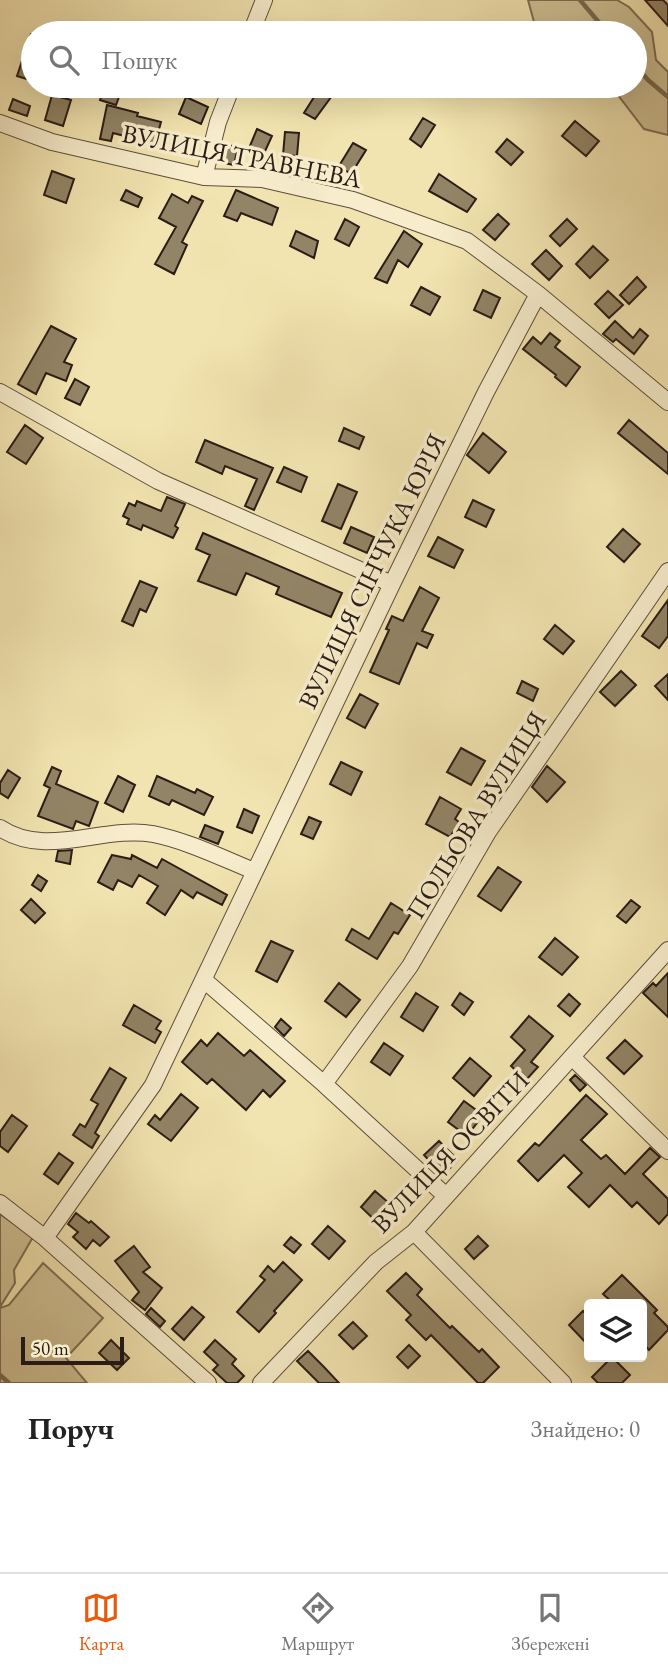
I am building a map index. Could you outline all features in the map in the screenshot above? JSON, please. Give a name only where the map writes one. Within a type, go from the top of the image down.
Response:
[{"type":"street","points":[[256,21],[264,0]]},
{"type":"street","points":[[204,177],[218,122],[227,98]]},
{"type":"street","name":"ВУЛИЦЯ ТРАВНЕВА","points":[[0,122],[52,142],[204,177],[262,179],[354,200],[467,241],[538,293],[668,402]]},
{"type":"street","name":"ВУЛИЦЯ СІНЧУКА ЮРІЯ","points":[[45,1238],[153,1085],[392,584],[538,293]]},
{"type":"street","points":[[0,392],[158,481],[392,584]]},
{"type":"street","name":"ПОЛЬОВА ВУЛИЦЯ","points":[[324,1084],[410,966],[488,832],[668,571]]},
{"type":"street","points":[[0,828],[22,839],[48,842],[152,834],[254,871]]},
{"type":"street","name":"ВУЛИЦЯ ОСВІТИ","points":[[261,1383],[376,1262],[414,1232],[668,950]]},
{"type":"street","points":[[204,980],[324,1084],[446,1196]]},
{"type":"street","points":[[573,1058],[668,1151]]},
{"type":"street","points":[[0,1203],[45,1238],[208,1383]]},
{"type":"street","points":[[414,1232],[562,1383]]},
{"type":"shaded area","points":[[528,0],[617,0],[629,7],[642,21],[534,21]]},
{"type":"shaded area","points":[[647,27],[652,32],[656,60],[668,72],[668,135],[644,129],[620,98],[647,98]]},
{"type":"shaded area","points":[[0,1214],[33,1237],[14,1270],[15,1283],[0,1307]]},
{"type":"shaded area","points":[[43,1263],[103,1318],[66,1358],[87,1383],[0,1383],[0,1308],[9,1305]]},
{"type":"building","points":[[645,0],[663,0],[668,5],[668,26]]},
{"type":"building","points":[[51,98],[71,100],[63,126],[45,120]]},
{"type":"building","points":[[101,98],[119,98],[116,105],[100,100]]},
{"type":"building","points":[[186,98],[208,107],[201,124],[179,114]]},
{"type":"building","points":[[313,98],[330,98],[315,119],[304,113]]},
{"type":"building","points":[[13,99],[30,106],[27,116],[9,110]]},
{"type":"building","points":[[107,105],[161,122],[155,144],[113,133],[111,141],[100,139]]},
{"type":"building","points":[[423,118],[435,125],[421,147],[410,139]]},
{"type":"building","points":[[575,121],[599,141],[586,156],[562,136]]},
{"type":"building","points":[[257,129],[272,136],[261,160],[247,153]]},
{"type":"building","points":[[285,132],[299,133],[297,156],[283,155]]},
{"type":"building","points":[[507,139],[523,152],[511,165],[496,152]]},
{"type":"building","points":[[353,143],[366,150],[351,174],[339,166]]},
{"type":"building","points":[[223,144],[238,147],[234,165],[219,162]]},
{"type":"building","points":[[52,171],[74,179],[66,203],[44,195]]},
{"type":"building","points":[[439,174],[476,199],[467,212],[429,191]]},
{"type":"building","points":[[126,190],[142,198],[138,207],[121,200]]},
{"type":"building","points":[[236,190],[278,208],[272,225],[241,213],[237,221],[224,216]]},
{"type":"building","points":[[172,194],[188,203],[192,196],[203,201],[182,242],[187,245],[174,274],[155,264],[176,227],[159,218]]},
{"type":"building","points":[[498,214],[509,224],[495,240],[483,230]]},
{"type":"building","points":[[345,219],[359,227],[349,246],[335,239]]},
{"type":"building","points":[[567,219],[577,229],[560,246],[550,236]]},
{"type":"building","points":[[296,231],[318,241],[314,258],[290,246]]},
{"type":"building","points":[[404,231],[422,244],[408,267],[398,260],[387,283],[375,278]]},
{"type":"building","points":[[593,246],[608,260],[590,278],[576,264]]},
{"type":"building","points":[[546,250],[562,266],[549,280],[532,264]]},
{"type":"building","points":[[637,277],[646,287],[629,304],[620,295]]},
{"type":"building","points":[[421,287],[440,297],[430,315],[411,305]]},
{"type":"building","points":[[483,290],[500,298],[491,318],[474,310]]},
{"type":"building","points":[[608,291],[623,305],[609,318],[595,304]]},
{"type":"building","points":[[615,321],[633,338],[640,329],[648,336],[634,354],[616,339],[613,342],[603,334]]},
{"type":"building","points":[[51,326],[76,339],[64,362],[72,365],[66,381],[46,373],[36,394],[18,384]]},
{"type":"building","points":[[550,333],[560,341],[555,347],[580,367],[566,386],[523,349],[533,337],[541,344]]},
{"type":"building","points":[[75,379],[89,387],[80,405],[65,398]]},
{"type":"building","points":[[629,420],[668,453],[668,474],[618,433]]},
{"type":"building","points":[[25,425],[43,438],[26,464],[7,452]]},
{"type":"building","points":[[344,428],[364,437],[359,449],[339,441]]},
{"type":"building","points":[[483,433],[506,452],[489,473],[467,455]]},
{"type":"building","points":[[205,440],[273,468],[254,510],[245,506],[257,479],[225,466],[222,474],[196,462]]},
{"type":"building","points":[[284,467],[307,477],[301,492],[277,482]]},
{"type":"building","points":[[338,484],[357,492],[341,529],[322,521]]},
{"type":"building","points":[[167,497],[185,504],[175,526],[178,528],[173,538],[143,525],[141,530],[127,524],[129,519],[123,516],[129,503],[135,506],[137,501],[161,511]]},
{"type":"building","points":[[473,500],[494,510],[486,527],[465,517]]},
{"type":"building","points":[[351,527],[374,537],[367,553],[344,543]]},
{"type":"building","points":[[623,529],[640,544],[624,562],[607,547]]},
{"type":"building","points":[[203,533],[342,593],[331,617],[276,594],[279,587],[246,573],[236,595],[198,581],[210,555],[196,549]]},
{"type":"building","points":[[438,537],[463,550],[454,568],[428,556]]},
{"type":"building","points":[[140,581],[157,588],[146,612],[140,609],[133,626],[122,621]]},
{"type":"building","points":[[420,587],[439,598],[422,631],[433,635],[427,648],[417,643],[399,684],[370,672],[389,630],[386,629],[392,616],[403,621]]},
{"type":"building","points":[[668,600],[668,636],[659,648],[642,636]]},
{"type":"building","points":[[555,625],[574,641],[563,654],[544,639]]},
{"type":"building","points":[[621,671],[636,685],[615,706],[600,692]]},
{"type":"building","points":[[668,674],[668,700],[655,686]]},
{"type":"building","points":[[522,681],[538,689],[533,701],[517,693]]},
{"type":"building","points":[[360,694],[378,704],[365,728],[347,718]]},
{"type":"building","points":[[461,748],[485,761],[471,785],[447,772]]},
{"type":"building","points":[[341,762],[362,772],[351,795],[330,784]]},
{"type":"building","points":[[547,766],[565,782],[547,802],[532,787]]},
{"type":"building","points":[[52,767],[61,771],[56,784],[98,802],[89,826],[76,821],[73,829],[38,816],[50,788],[44,785]]},
{"type":"building","points":[[8,770],[20,778],[8,798],[0,793],[0,783]]},
{"type":"building","points":[[118,776],[135,785],[123,812],[105,803]]},
{"type":"building","points":[[157,776],[195,793],[197,789],[213,797],[204,815],[172,800],[169,805],[149,796]]},
{"type":"building","points":[[440,797],[461,809],[455,819],[459,822],[450,837],[426,824]]},
{"type":"building","points":[[244,809],[259,816],[252,833],[237,827]]},
{"type":"building","points":[[309,817],[321,822],[313,839],[301,834]]},
{"type":"building","points":[[205,825],[223,832],[218,844],[200,837]]},
{"type":"building","points":[[72,850],[70,864],[56,861],[58,851]]},
{"type":"building","points":[[112,855],[131,859],[132,855],[157,868],[162,859],[227,895],[222,905],[197,892],[193,898],[181,890],[165,915],[147,903],[158,886],[139,875],[132,887],[118,880],[113,890],[98,882]]},
{"type":"building","points":[[498,867],[521,882],[501,911],[478,896]]},
{"type":"building","points":[[38,875],[47,881],[41,891],[32,885]]},
{"type":"building","points":[[31,899],[45,913],[35,923],[21,910]]},
{"type":"building","points":[[631,900],[640,907],[626,923],[617,916]]},
{"type":"building","points":[[391,903],[410,915],[398,934],[394,932],[377,959],[346,940],[352,929],[369,939]]},
{"type":"building","points":[[555,938],[578,957],[562,975],[539,957]]},
{"type":"building","points":[[271,941],[293,951],[277,982],[256,971]]},
{"type":"building","points":[[668,973],[668,1017],[643,993],[653,983],[656,986]]},
{"type":"building","points":[[339,983],[360,1000],[346,1017],[325,1001]]},
{"type":"building","points":[[416,993],[438,1007],[423,1031],[401,1017]]},
{"type":"building","points":[[460,993],[473,1002],[464,1015],[452,1005]]},
{"type":"building","points":[[569,994],[580,1004],[570,1016],[558,1006]]},
{"type":"building","points":[[134,1005],[161,1021],[156,1029],[161,1032],[155,1043],[123,1025]]},
{"type":"building","points":[[529,1016],[553,1036],[531,1062],[538,1067],[526,1080],[511,1066],[525,1050],[511,1037]]},
{"type":"building","points":[[281,1019],[291,1028],[284,1036],[275,1027]]},
{"type":"building","points":[[218,1033],[244,1056],[250,1050],[285,1081],[270,1097],[263,1090],[246,1110],[212,1079],[207,1084],[182,1062],[201,1040],[207,1046]]},
{"type":"building","points":[[625,1040],[642,1056],[624,1074],[607,1058]]},
{"type":"building","points":[[384,1043],[403,1056],[390,1075],[371,1062]]},
{"type":"building","points":[[470,1058],[491,1076],[474,1096],[453,1078]]},
{"type":"building","points":[[110,1068],[126,1078],[95,1133],[99,1136],[92,1148],[73,1135],[80,1124],[85,1127],[98,1104],[91,1100]]},
{"type":"building","points":[[575,1075],[586,1085],[580,1091],[570,1080]]},
{"type":"building","points":[[181,1094],[198,1108],[171,1141],[148,1124],[155,1115],[160,1120]]},
{"type":"building","points":[[586,1095],[607,1114],[581,1140],[601,1159],[606,1155],[625,1174],[650,1148],[660,1157],[643,1174],[668,1199],[668,1214],[659,1224],[637,1202],[632,1207],[610,1185],[589,1207],[568,1187],[582,1173],[564,1155],[538,1181],[518,1161],[535,1143],[539,1146]]},
{"type":"building","points":[[464,1101],[483,1115],[467,1136],[448,1122]]},
{"type":"building","points":[[12,1115],[27,1126],[8,1152],[0,1146],[0,1132]]},
{"type":"building","points":[[439,1141],[458,1160],[443,1175],[424,1155]]},
{"type":"building","points":[[59,1153],[73,1163],[58,1184],[44,1174]]},
{"type":"building","points":[[375,1191],[389,1203],[382,1211],[388,1216],[380,1225],[361,1207]]},
{"type":"building","points":[[76,1213],[89,1223],[91,1221],[109,1237],[100,1246],[93,1240],[86,1249],[73,1237],[78,1232],[68,1224]]},
{"type":"building","points":[[328,1226],[345,1241],[329,1259],[312,1244]]},
{"type":"building","points":[[478,1236],[488,1246],[474,1259],[465,1249]]},
{"type":"building","points":[[291,1237],[301,1245],[294,1253],[284,1245]]},
{"type":"building","points":[[134,1246],[150,1267],[143,1272],[162,1288],[145,1310],[132,1300],[139,1292],[115,1261]]},
{"type":"building","points":[[283,1262],[302,1280],[259,1332],[237,1312],[265,1280],[260,1276],[268,1266],[274,1272]]},
{"type":"building","points":[[406,1273],[422,1289],[417,1295],[450,1328],[452,1326],[479,1352],[482,1349],[499,1367],[483,1383],[478,1383],[431,1335],[426,1340],[406,1320],[411,1315],[387,1291]]},
{"type":"building","points":[[622,1275],[646,1299],[608,1299],[603,1294]]},
{"type":"building","points":[[647,1300],[657,1310],[654,1313],[668,1327],[649,1350]]},
{"type":"building","points":[[192,1307],[204,1317],[184,1340],[172,1329]]},
{"type":"building","points":[[151,1308],[165,1321],[160,1327],[146,1314]]},
{"type":"building","points":[[584,1312],[584,1341],[569,1325]]},
{"type":"building","points":[[353,1322],[367,1336],[353,1349],[339,1335]]},
{"type":"building","points":[[111,1340],[129,1358],[117,1370],[99,1353]]},
{"type":"building","points":[[215,1340],[236,1359],[232,1364],[244,1376],[237,1383],[227,1383],[213,1370],[218,1365],[204,1352]]},
{"type":"building","points":[[409,1345],[420,1356],[408,1368],[397,1357]]},
{"type":"building","points":[[308,1351],[339,1383],[319,1383],[297,1361]]},
{"type":"building","points":[[607,1362],[617,1362],[630,1375],[622,1383],[598,1383],[592,1377]]},
{"type":"waterway","points":[[580,0],[598,21]]},
{"type":"waterway","points":[[647,79],[668,97]]},
{"type":"waterway","points":[[0,1375],[9,1383]]}]
